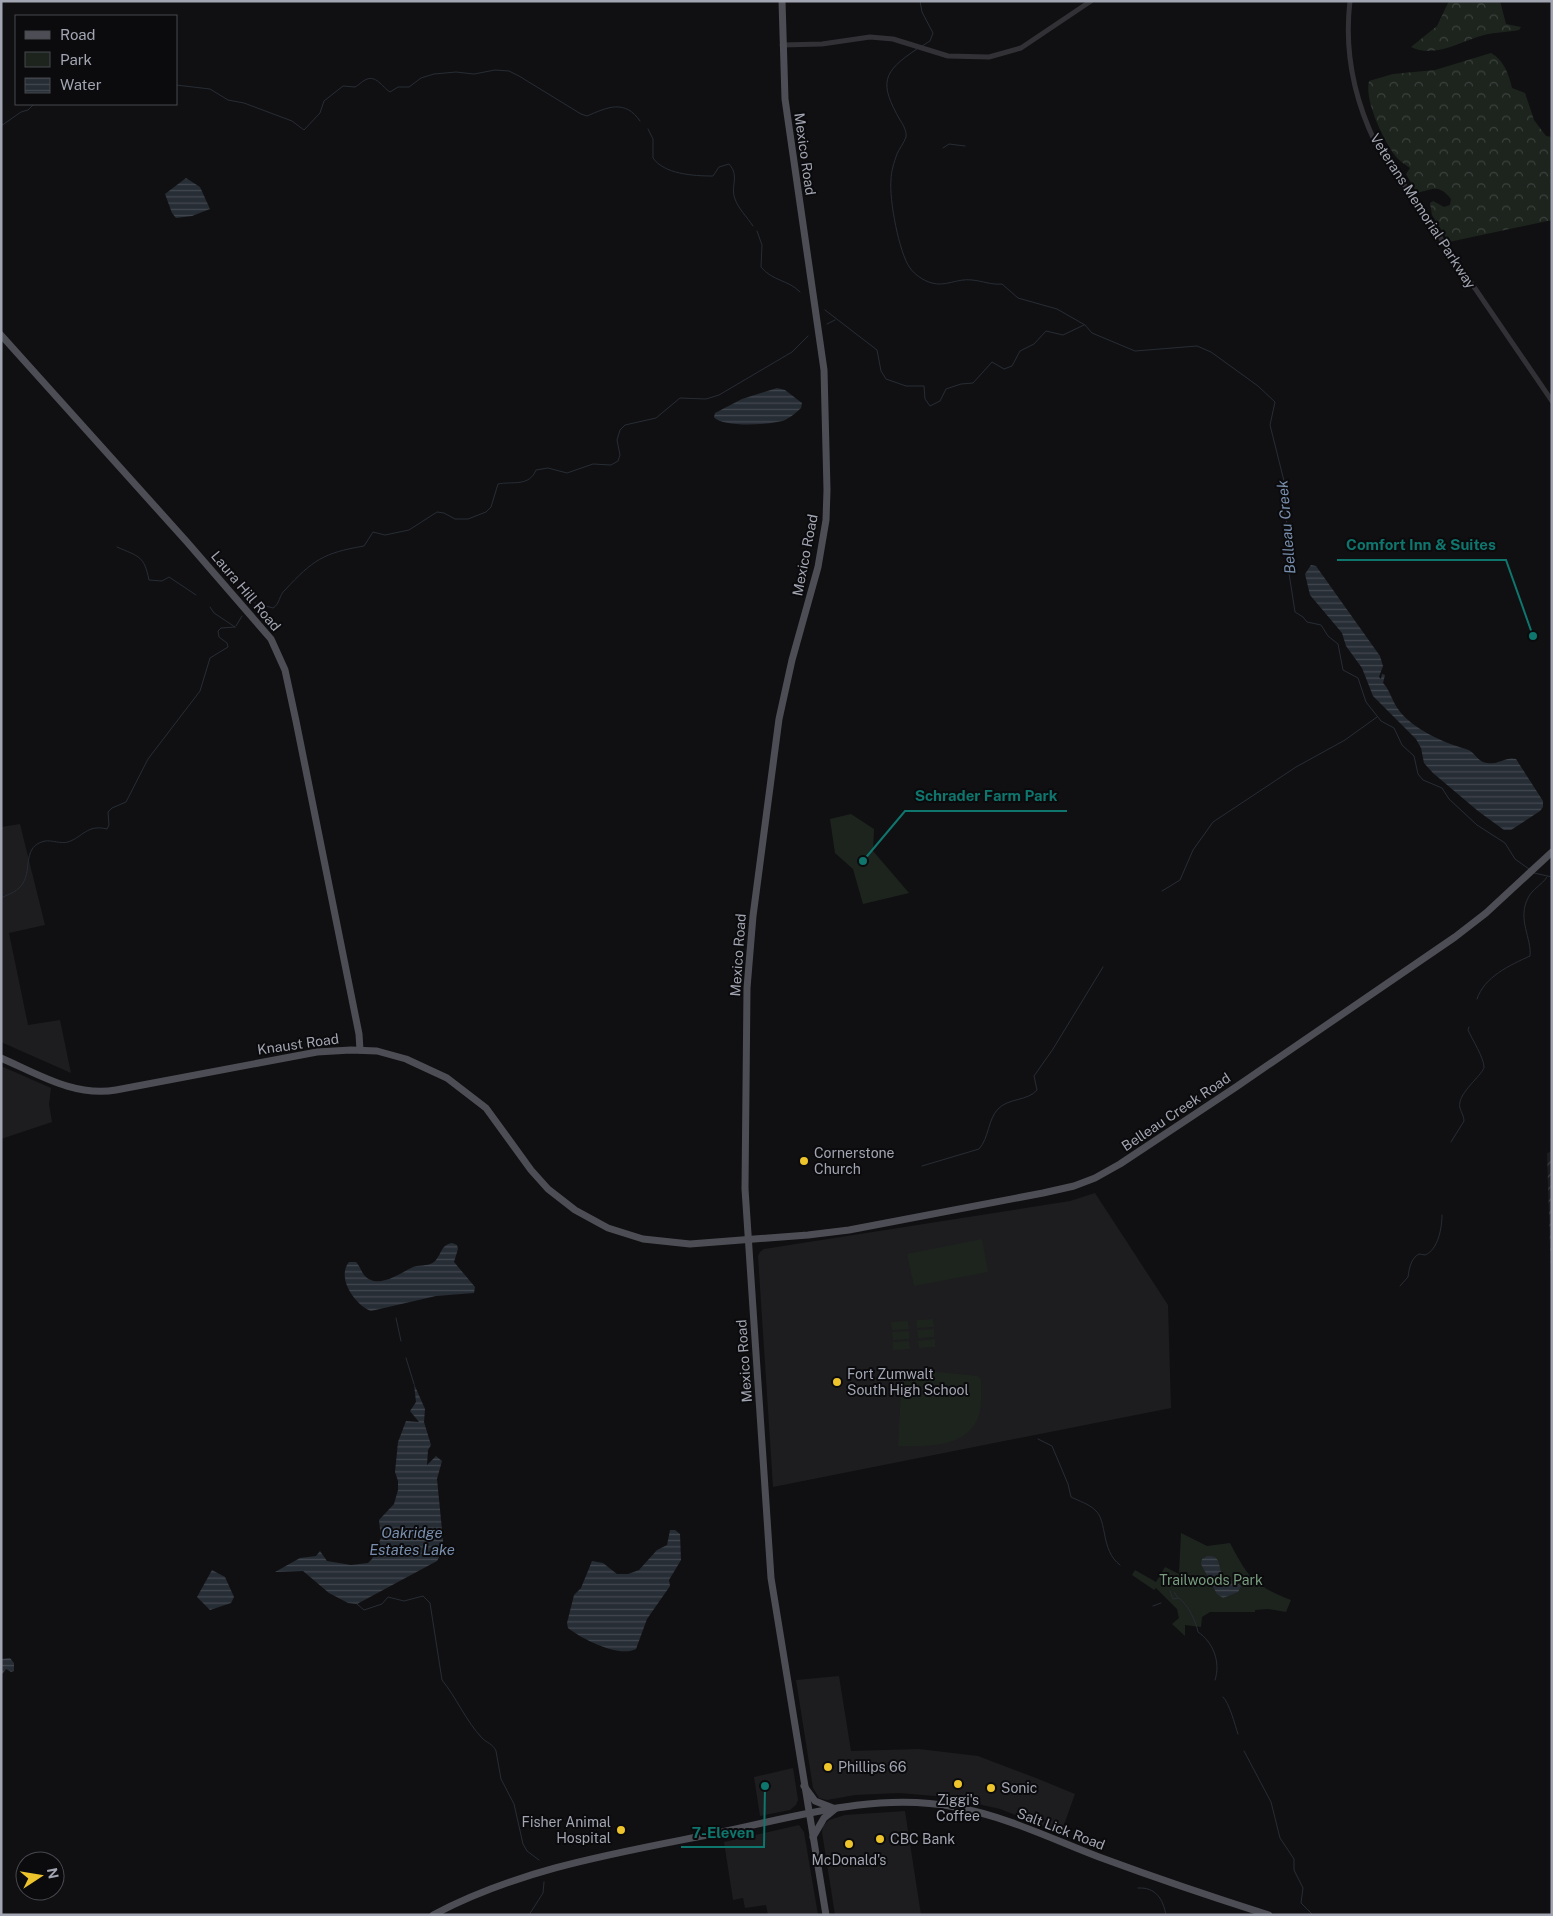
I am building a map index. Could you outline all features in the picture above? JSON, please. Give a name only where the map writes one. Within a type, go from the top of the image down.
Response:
[{"type":"main road","name":"Mexico Road","points":[[782,1],[782,45],[788,123],[824,370],[827,490],[826,520],[818,567],[792,660],[779,719],[750,945],[746,1021],[745,1147],[748,1240],[770,1568],[812,1838],[826,1915]]},
{"type":"main road","name":"Laura Hill Road","points":[[1,335],[222,580],[259,623],[277,649],[285,670],[296,721],[360,1050]]},
{"type":"main road","name":"Belleau Creek Road","points":[[748,1240],[849,1230],[1050,1192],[1094,1178],[1120,1164],[1234,1089],[1455,937],[1486,913],[1552,852]]},
{"type":"main road","name":"Knaust Road","points":[[1,1058],[69,1087],[100,1092],[317,1052],[360,1050],[385,1053],[417,1063],[465,1090],[494,1118],[528,1166],[548,1189],[575,1210],[596,1222],[632,1236],[674,1243],[748,1240]]},
{"type":"main road","points":[[804,1786],[815,1801],[836,1808]]},
{"type":"main road","name":"Salt Lick Road","points":[[433,1915],[479,1892],[538,1872],[836,1808],[899,1801],[938,1804],[998,1817],[1173,1884],[1269,1915]]},
{"type":"main road","points":[[812,1838],[824,1818],[836,1808]]},
{"type":"street","points":[[782,45],[822,44],[862,37],[893,39],[948,56],[972,58],[1005,54],[1021,48],[1090,1]]},
{"type":"street","name":"Veterans Memorial Parkway","points":[[1350,1],[1347,39],[1350,64],[1361,109],[1375,142],[1552,401]]},
{"type":"shaded area","points":[[20,824],[45,925],[9,933],[28,1025],[60,1020],[71,1073],[1,1042],[1,827]]},
{"type":"shaded area","points":[[1,1066],[51,1088],[49,1104],[52,1122],[1,1139]]},
{"type":"shaded area","points":[[1552,1150],[1552,1309],[1547,1154]]},
{"type":"shaded area","points":[[1095,1193],[1168,1305],[1171,1408],[773,1487],[758,1256],[760,1252],[764,1249],[1070,1201]]},
{"type":"shaded area","points":[[839,1676],[851,1751],[919,1749],[978,1756],[1036,1778],[1075,1794],[1061,1833],[1000,1809],[947,1797],[899,1793],[855,1795],[827,1800],[819,1798],[813,1788],[796,1680]]},
{"type":"shaded area","points":[[793,1768],[798,1800],[796,1805],[790,1810],[760,1816],[754,1777]]},
{"type":"shaded area","points":[[905,1811],[921,1915],[835,1915],[822,1832],[823,1826],[829,1820],[845,1815]]},
{"type":"shaded area","points":[[799,1825],[804,1832],[818,1915],[768,1915],[766,1905],[745,1908],[743,1898],[733,1900],[724,1842]]},
{"type":"green space","points":[[1449,1],[1500,1],[1506,24],[1521,27],[1519,30],[1484,35],[1438,50],[1420,50],[1411,47],[1437,26]]},
{"type":"green space","points":[[1491,53],[1503,64],[1512,88],[1525,93],[1534,120],[1546,136],[1552,137],[1552,220],[1449,242],[1432,215],[1430,203],[1433,201],[1444,207],[1450,205],[1451,199],[1438,189],[1417,193],[1406,174],[1410,168],[1392,151],[1376,121],[1369,99],[1369,81],[1393,74],[1435,70]]},
{"type":"green space","points":[[851,814],[874,829],[873,851],[909,893],[863,904],[853,869],[835,853],[830,819]]},
{"type":"green space","points":[[982,1239],[988,1272],[914,1286],[907,1254]]},
{"type":"green space","points":[[933,1319],[934,1327],[917,1328],[917,1320]]},
{"type":"green space","points":[[908,1321],[909,1329],[892,1330],[891,1322]]},
{"type":"green space","points":[[934,1329],[934,1337],[918,1338],[917,1330]]},
{"type":"green space","points":[[909,1331],[909,1339],[893,1340],[892,1332]]},
{"type":"green space","points":[[935,1339],[935,1347],[919,1348],[918,1341]]},
{"type":"green space","points":[[909,1341],[910,1349],[893,1350],[893,1342]]},
{"type":"green space","points":[[909,1369],[978,1376],[981,1380],[980,1411],[973,1426],[966,1434],[956,1440],[934,1445],[898,1446],[901,1393],[905,1372]]},
{"type":"green space","name":"Trailwoods Park","points":[[1181,1533],[1207,1546],[1230,1543],[1253,1579],[1268,1590],[1291,1600],[1286,1612],[1268,1609],[1255,1610],[1255,1612],[1210,1612],[1202,1617],[1201,1627],[1185,1625],[1185,1636],[1172,1624],[1179,1618],[1177,1609],[1156,1588],[1154,1590],[1132,1575],[1135,1570],[1156,1582],[1165,1567],[1179,1574]]},
{"type":"water","points":[[186,178],[200,187],[210,209],[192,216],[176,218],[172,213],[165,194]]},
{"type":"water","points":[[777,388],[785,390],[802,403],[801,408],[785,420],[759,424],[737,424],[727,423],[714,417],[715,413],[742,399]]},
{"type":"water","points":[[1311,565],[1316,566],[1380,656],[1383,666],[1379,677],[1381,679],[1382,674],[1385,675],[1383,683],[1404,716],[1429,734],[1469,750],[1484,762],[1495,763],[1513,758],[1516,759],[1543,801],[1543,807],[1540,811],[1511,830],[1504,830],[1433,773],[1424,763],[1421,748],[1416,739],[1373,696],[1362,668],[1346,646],[1342,633],[1310,595],[1305,574]]},
{"type":"water","points":[[452,1243],[457,1245],[458,1249],[454,1262],[475,1287],[474,1293],[436,1296],[371,1311],[359,1303],[346,1283],[346,1268],[349,1262],[356,1262],[364,1275],[369,1279],[381,1281],[414,1267],[432,1264],[443,1248]]},
{"type":"water","name":"Oakridge Estates Lake","points":[[414,1384],[425,1409],[424,1422],[431,1445],[428,1450],[427,1465],[436,1456],[442,1461],[437,1479],[443,1540],[442,1552],[437,1561],[357,1604],[348,1603],[329,1593],[303,1571],[275,1572],[300,1558],[316,1556],[320,1551],[327,1561],[351,1565],[368,1563],[372,1559],[381,1538],[379,1520],[394,1504],[398,1490],[395,1472],[398,1442],[406,1421],[419,1422],[410,1411],[416,1402]]},
{"type":"water","points":[[670,1530],[675,1530],[680,1534],[681,1560],[669,1580],[670,1586],[647,1619],[636,1649],[620,1651],[601,1646],[568,1628],[567,1623],[574,1595],[581,1588],[592,1561],[603,1563],[617,1574],[628,1574],[639,1570],[657,1550],[667,1545]]},
{"type":"water","points":[[1207,1556],[1215,1557],[1223,1575],[1241,1586],[1238,1592],[1223,1598],[1217,1594],[1201,1564],[1202,1559]]},
{"type":"water","points":[[212,1570],[225,1577],[234,1597],[231,1603],[210,1610],[197,1597]]},
{"type":"water","points":[[10,1658],[14,1663],[14,1671],[11,1672],[6,1669],[1,1676],[1,1659]]},
{"type":"waterway","name":"Belleau Creek","points":[[920,1],[922,12],[933,33],[930,41],[922,46]]},
{"type":"waterway","name":"Belleau Creek","points":[[917,49],[905,57],[891,72],[887,87],[893,107],[906,133],[894,164],[891,189],[893,212],[899,239],[910,268],[923,279],[937,284],[962,280],[1002,284],[1018,298],[1057,309],[1085,325],[1092,333],[1135,351],[1197,346],[1211,352],[1258,386],[1275,402],[1270,425],[1284,481],[1284,509],[1290,540],[1288,567],[1295,612],[1307,622],[1321,625],[1328,636],[1338,644],[1343,670],[1358,678],[1366,702],[1381,721],[1394,728],[1402,745],[1414,756],[1418,774],[1423,780],[1442,788],[1449,799],[1477,825],[1505,843],[1515,859],[1529,869]]},
{"type":"waterway","points":[[178,85],[210,89],[228,100],[244,103],[292,121],[304,130],[320,113],[324,101],[343,86],[355,87],[365,80],[372,79],[379,82],[390,92],[398,87],[409,87],[421,78],[434,74],[456,72],[474,74],[495,70],[509,71],[581,114],[587,116],[609,108],[622,107],[634,114],[640,121]]},
{"type":"waterway","points":[[1,126],[33,105]]},
{"type":"waterway","points":[[648,129],[653,139],[653,158],[664,168],[688,175],[713,176],[719,167],[729,164],[734,173],[735,199],[753,226]]},
{"type":"waterway","points":[[943,148],[949,144],[965,146]]},
{"type":"waterway","points":[[757,231],[762,245],[761,267],[765,272],[791,285],[800,292]]},
{"type":"waterway","points":[[825,310],[877,350],[881,371],[886,379],[906,386],[924,386],[925,399],[930,406],[940,401],[946,389],[961,384],[973,383],[992,362],[1004,369],[1012,366],[1020,351],[1034,344],[1046,331],[1063,335],[1084,325]]},
{"type":"waterway","points":[[827,324],[835,320]]},
{"type":"waterway","points":[[255,603],[273,608],[283,592],[303,571],[328,555],[364,546],[373,532],[385,535],[409,530],[437,512],[444,513],[455,519],[468,519],[486,512],[491,507],[498,484],[525,481],[536,470],[548,468],[567,473],[593,464],[611,465],[618,461],[620,455],[617,440],[620,430],[625,425],[656,418],[680,398],[706,399],[719,395],[792,352],[808,336]]},
{"type":"waterway","points":[[117,547],[140,558],[145,566],[149,580],[162,581],[169,577],[196,595]]},
{"type":"waterway","points":[[210,607],[214,613],[235,627]]},
{"type":"waterway","points":[[236,626],[242,616]]},
{"type":"waterway","points":[[1,898],[14,892],[21,886],[26,877],[30,853],[38,844],[45,841],[68,842],[95,828],[107,829],[109,825],[108,812],[112,808],[126,802],[148,759],[200,691],[210,658],[228,647],[227,643],[219,637],[218,631],[221,628],[235,627]]},
{"type":"waterway","points":[[1162,891],[1180,880],[1193,850],[1213,822],[1296,767],[1345,740],[1377,717]]},
{"type":"waterway","name":"Belleau Creek","points":[[1534,873],[1552,877]]},
{"type":"waterway","points":[[1477,999],[1480,991],[1492,978],[1506,968],[1530,956],[1524,921],[1525,906],[1530,895],[1547,877]]},
{"type":"waterway","points":[[922,1166],[979,1149],[985,1140],[992,1118],[998,1109],[1002,1105],[1029,1096],[1037,1090],[1034,1076],[1053,1049],[1103,967]]},
{"type":"waterway","points":[[1451,1142],[1464,1121],[1460,1107],[1462,1097],[1484,1067],[1468,1030],[1469,1027]]},
{"type":"waterway","points":[[1400,1286],[1408,1277],[1414,1258],[1419,1254],[1425,1255],[1436,1244],[1442,1215]]},
{"type":"waterway","points":[[396,1318],[401,1341]]},
{"type":"waterway","points":[[406,1358],[414,1384]]},
{"type":"waterway","points":[[1038,1439],[1052,1446],[1068,1484],[1071,1497],[1090,1506],[1099,1515],[1109,1552],[1120,1565]]},
{"type":"waterway","points":[[1170,1591],[1173,1599],[1179,1598],[1185,1605],[1193,1618],[1198,1632],[1212,1647],[1217,1666],[1215,1680]]},
{"type":"waterway","points":[[1174,1592],[1178,1598]]},
{"type":"waterway","points":[[357,1604],[364,1610],[382,1604],[388,1597],[404,1601],[423,1596],[430,1603],[442,1680],[476,1731],[495,1749],[501,1779],[514,1804],[523,1844],[527,1851],[539,1860]]},
{"type":"waterway","points":[[1153,1606],[1161,1603]]},
{"type":"waterway","points":[[1223,1697],[1230,1709],[1238,1734]]},
{"type":"waterway","points":[[1244,1751],[1271,1802],[1280,1838],[1294,1859],[1294,1870],[1303,1888],[1301,1903],[1313,1915]]},
{"type":"waterway","points":[[529,1915],[543,1893],[544,1882]]},
{"type":"waterway","points":[[1138,1888],[1150,1890],[1158,1895],[1166,1915]]},
{"type":"place","name":"Comfort Inn & Suites","points":[[1533,636]]},
{"type":"place","name":"Schrader Farm Park","points":[[863,861]]},
{"type":"place","name":"Cornerstone Church","points":[[804,1161]]},
{"type":"place","name":"Fort Zumwalt South High School","points":[[837,1382]]},
{"type":"place","name":"Phillips 66","points":[[828,1767]]},
{"type":"place","name":"Ziggi's Coffee","points":[[958,1784]]},
{"type":"place","name":"7-Eleven","points":[[765,1786]]},
{"type":"place","name":"Sonic","points":[[991,1788]]},
{"type":"place","name":"Fisher Animal Hospital","points":[[621,1830]]},
{"type":"place","name":"CBC Bank","points":[[880,1839]]},
{"type":"place","name":"McDonald's","points":[[849,1844]]}]
